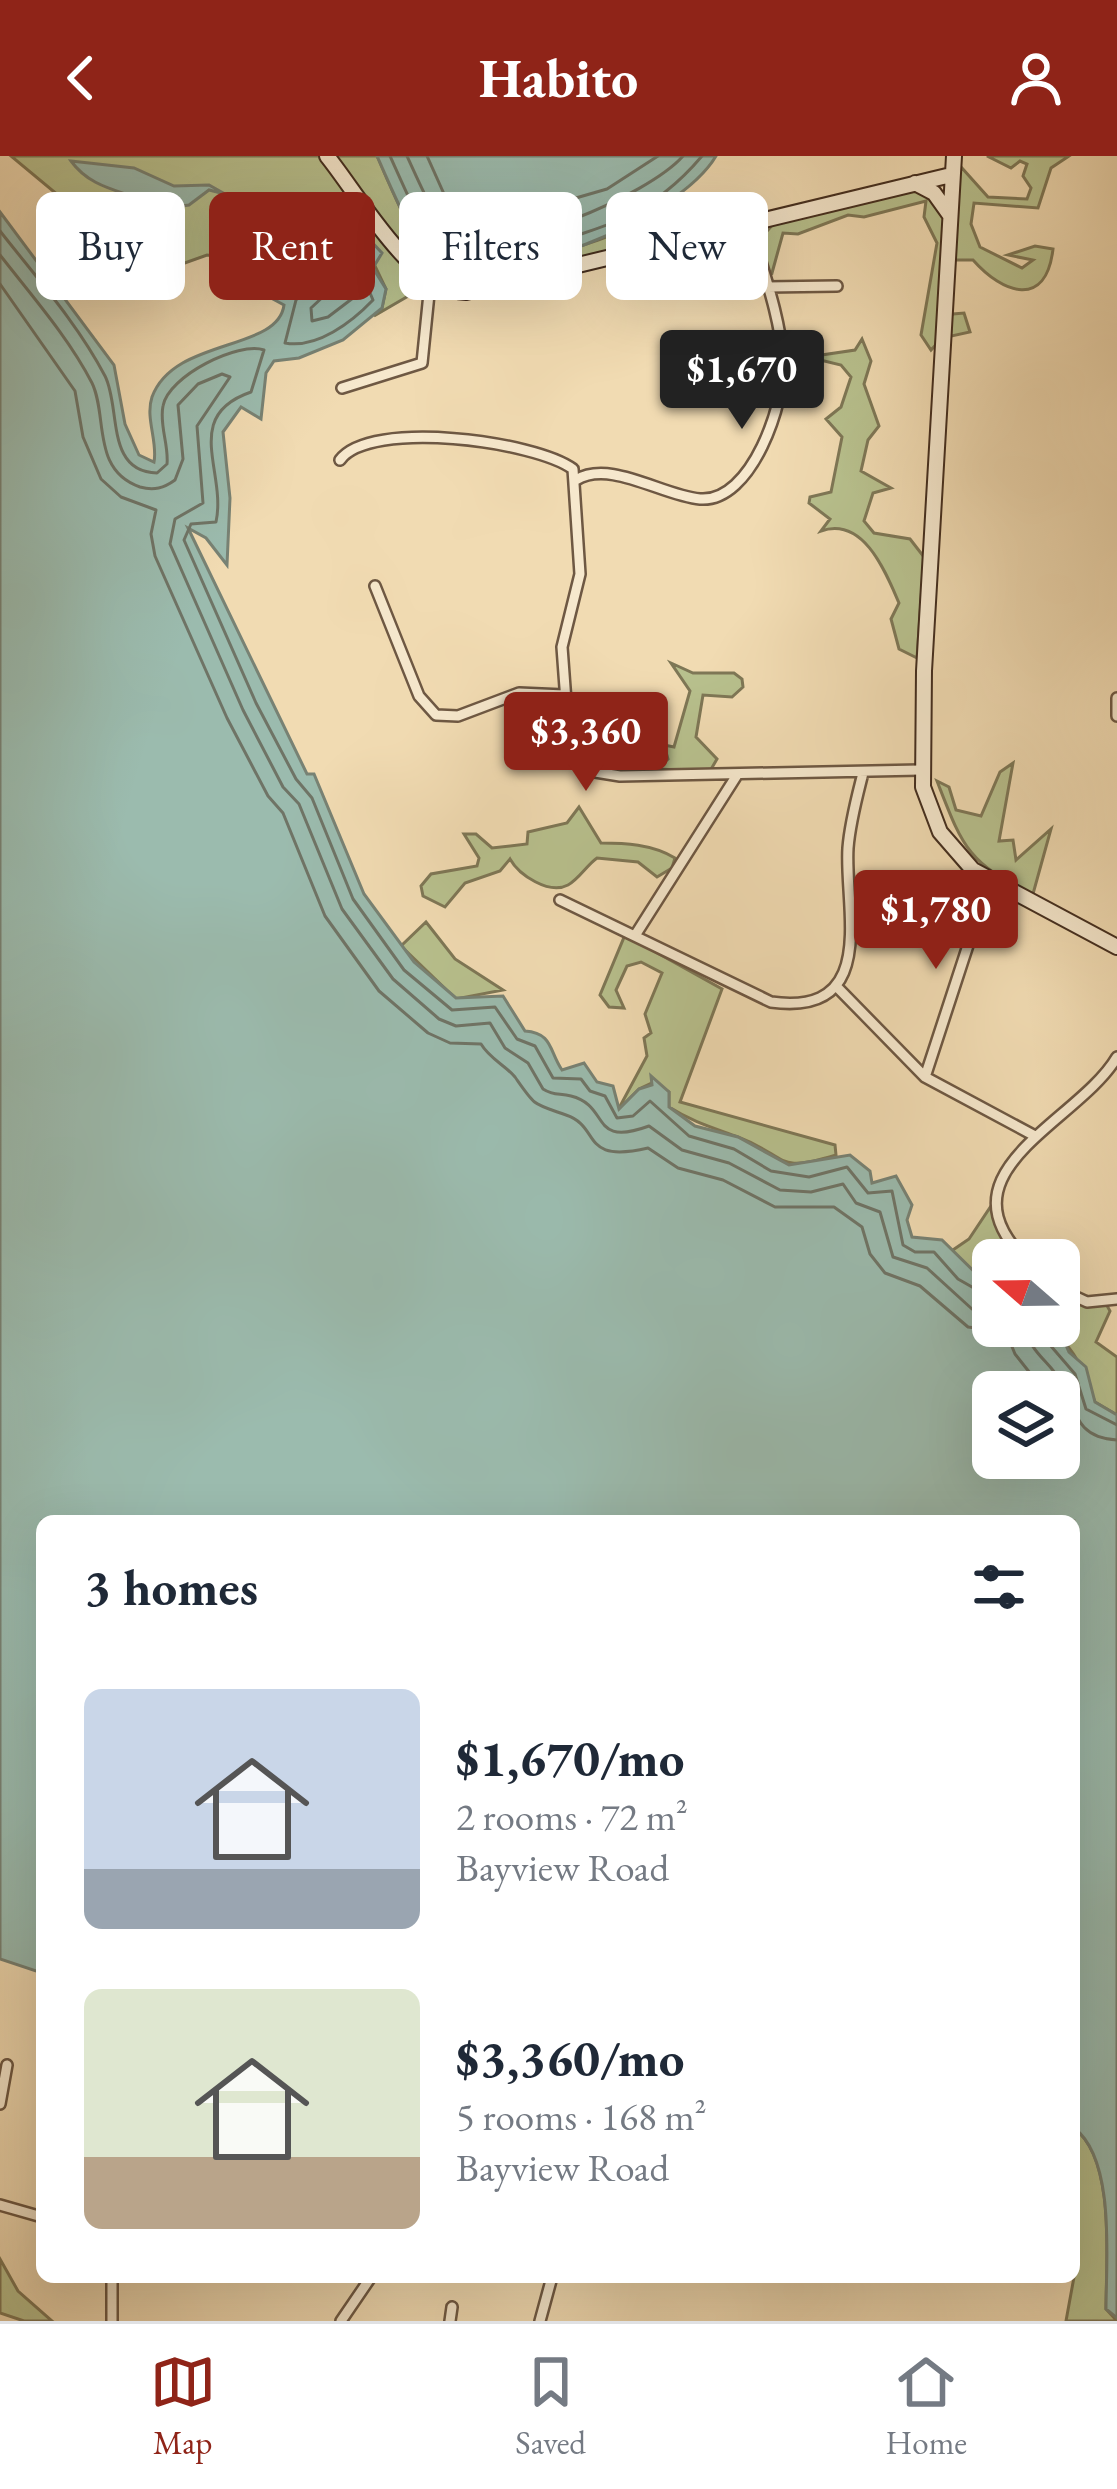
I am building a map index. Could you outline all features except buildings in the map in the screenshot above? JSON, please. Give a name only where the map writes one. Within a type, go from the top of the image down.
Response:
[{"type":"main road","points":[[327,156],[399,245]]},
{"type":"main road","points":[[954,156],[920,770],[940,832],[959,857],[989,881],[1117,946]]},
{"type":"main road","points":[[768,220],[951,175]]},
{"type":"main road","points":[[915,183],[939,198],[949,214]]},
{"type":"street","points":[[768,287],[837,286]]},
{"type":"street","points":[[576,480],[603,473],[699,499],[720,496],[740,484],[758,454],[783,378],[783,354],[768,291]]},
{"type":"street","points":[[342,388],[422,363],[428,300]]},
{"type":"street","points":[[340,460],[359,446],[462,437],[562,462],[573,469],[580,574],[562,647],[563,695],[572,754],[589,771],[737,775],[920,770]]},
{"type":"street","points":[[375,586],[419,696],[436,715],[458,716],[519,693],[563,695]]},
{"type":"street","points":[[1117,698],[1117,716]]},
{"type":"street","points":[[560,900],[771,1002],[799,1002],[836,986],[855,936],[848,849],[863,772]]},
{"type":"street","points":[[636,934],[737,775]]},
{"type":"street","points":[[926,1077],[989,881]]},
{"type":"street","points":[[836,986],[926,1077],[1035,1136]]},
{"type":"street","points":[[1007,1239],[999,1230],[995,1200],[1007,1171],[1035,1136],[1099,1082],[1117,1057]]},
{"type":"street","points":[[1080,1298],[1117,1299]]},
{"type":"street","points":[[0,2104],[8,2065]]},
{"type":"street","points":[[0,2205],[36,2215]]},
{"type":"street","points":[[112,2283],[112,2321]]},
{"type":"street","points":[[341,2321],[366,2283]]},
{"type":"street","points":[[540,2321],[550,2283]]},
{"type":"street","points":[[450,2321],[452,2307]]},
{"type":"green space","points":[[11,156],[377,156],[399,204],[402,300],[374,316],[382,308],[386,289],[375,266],[375,192],[209,192],[209,255],[185,263],[185,192],[54,192]]},
{"type":"green space","points":[[987,156],[1069,156],[1051,168],[1038,208],[974,203],[971,224],[980,247],[1022,268],[1033,260],[1008,255],[1035,246],[1053,249],[1049,268],[1042,281],[1022,290],[997,281],[973,260],[951,260],[944,323],[953,314],[964,313],[970,332],[942,338],[931,350],[921,335],[937,243],[924,217],[926,201],[864,217],[848,215],[798,234],[783,233],[772,273],[768,271],[768,230],[775,222],[910,187],[941,204],[962,168],[988,197],[1027,199],[1031,188],[1023,176],[1027,164],[1020,161],[1011,168]]},
{"type":"green space","points":[[606,237],[606,259],[582,265],[582,245]]},
{"type":"green space","points":[[862,339],[871,361],[864,384],[879,426],[868,440],[861,471],[891,488],[873,493],[864,521],[874,533],[910,539],[924,557],[917,658],[899,649],[891,619],[899,603],[871,550],[850,532],[821,531],[830,519],[809,503],[810,497],[831,492],[842,437],[826,419],[841,407],[851,377],[841,365],[808,357],[855,350]]},
{"type":"green space","points":[[671,663],[693,673],[734,673],[742,679],[743,687],[732,697],[703,695],[696,737],[717,759],[710,771],[657,769],[668,759],[664,745],[674,747],[690,691]]},
{"type":"green space","points":[[1013,763],[999,841],[1013,840],[1016,860],[1051,829],[1033,894],[980,862],[961,837],[937,781],[949,787],[956,810],[981,816],[1000,772]]},
{"type":"green space","points":[[579,807],[601,843],[657,850],[675,858],[672,868],[657,877],[638,862],[597,858],[572,882],[552,887],[527,877],[510,859],[500,871],[465,883],[445,907],[423,896],[421,886],[431,874],[477,866],[479,858],[464,834],[476,834],[492,848],[527,844],[528,832],[567,823]]},
{"type":"green space","points":[[426,922],[455,959],[503,990],[456,999],[401,946]]},
{"type":"green space","points":[[625,935],[722,989],[680,1102],[835,1145],[836,1155],[802,1163],[783,1161],[669,1107],[669,1092],[654,1082],[639,1089],[618,1110],[647,1056],[644,1038],[651,1033],[645,1014],[662,973],[641,962],[627,966],[616,990],[624,1008],[609,1007],[600,995]]},
{"type":"green space","points":[[995,1200],[995,1209],[1013,1239],[972,1239],[972,1271],[950,1252],[969,1239]]},
{"type":"green space","points":[[1080,1295],[1105,1302],[1110,1311],[1096,1342],[1117,1357],[1117,1415],[1095,1402],[1069,1348],[1080,1347]]},
{"type":"green space","points":[[1080,2135],[1097,2163],[1103,2186],[1106,2309],[1117,2321],[1066,2321],[1073,2283],[1080,2283]]},
{"type":"green space","points":[[0,2259],[18,2291],[52,2321],[24,2321],[0,2313]]},
{"type":"water","points":[[377,156],[716,156],[681,192],[606,192],[606,235],[582,245],[582,192],[399,192],[399,204]]},
{"type":"water","points":[[71,161],[134,168],[174,186],[209,185],[221,192],[209,190],[185,206],[185,192],[120,192],[80,171]]},
{"type":"water","points":[[0,212],[36,260],[36,300],[66,300],[114,365],[125,424],[139,455],[154,462],[150,405],[164,378],[202,354],[264,331],[278,320],[284,305],[275,300],[375,300],[375,271],[386,289],[382,308],[343,340],[299,358],[274,361],[266,373],[261,419],[241,407],[223,432],[230,498],[227,565],[206,538],[188,528],[307,774],[314,774],[364,894],[414,962],[456,998],[503,996],[525,1031],[546,1039],[562,1070],[584,1063],[597,1082],[613,1086],[619,1109],[639,1089],[652,1085],[651,1076],[669,1092],[669,1107],[695,1126],[738,1137],[789,1165],[850,1155],[870,1171],[872,1183],[896,1176],[912,1205],[907,1220],[912,1237],[942,1240],[972,1269],[972,1347],[1067,1347],[1086,1367],[1095,1402],[1117,1415],[1117,2318],[1106,2309],[1103,2186],[1097,2163],[1080,2135],[1080,1515],[36,1515],[36,1971],[0,1959]]}]
